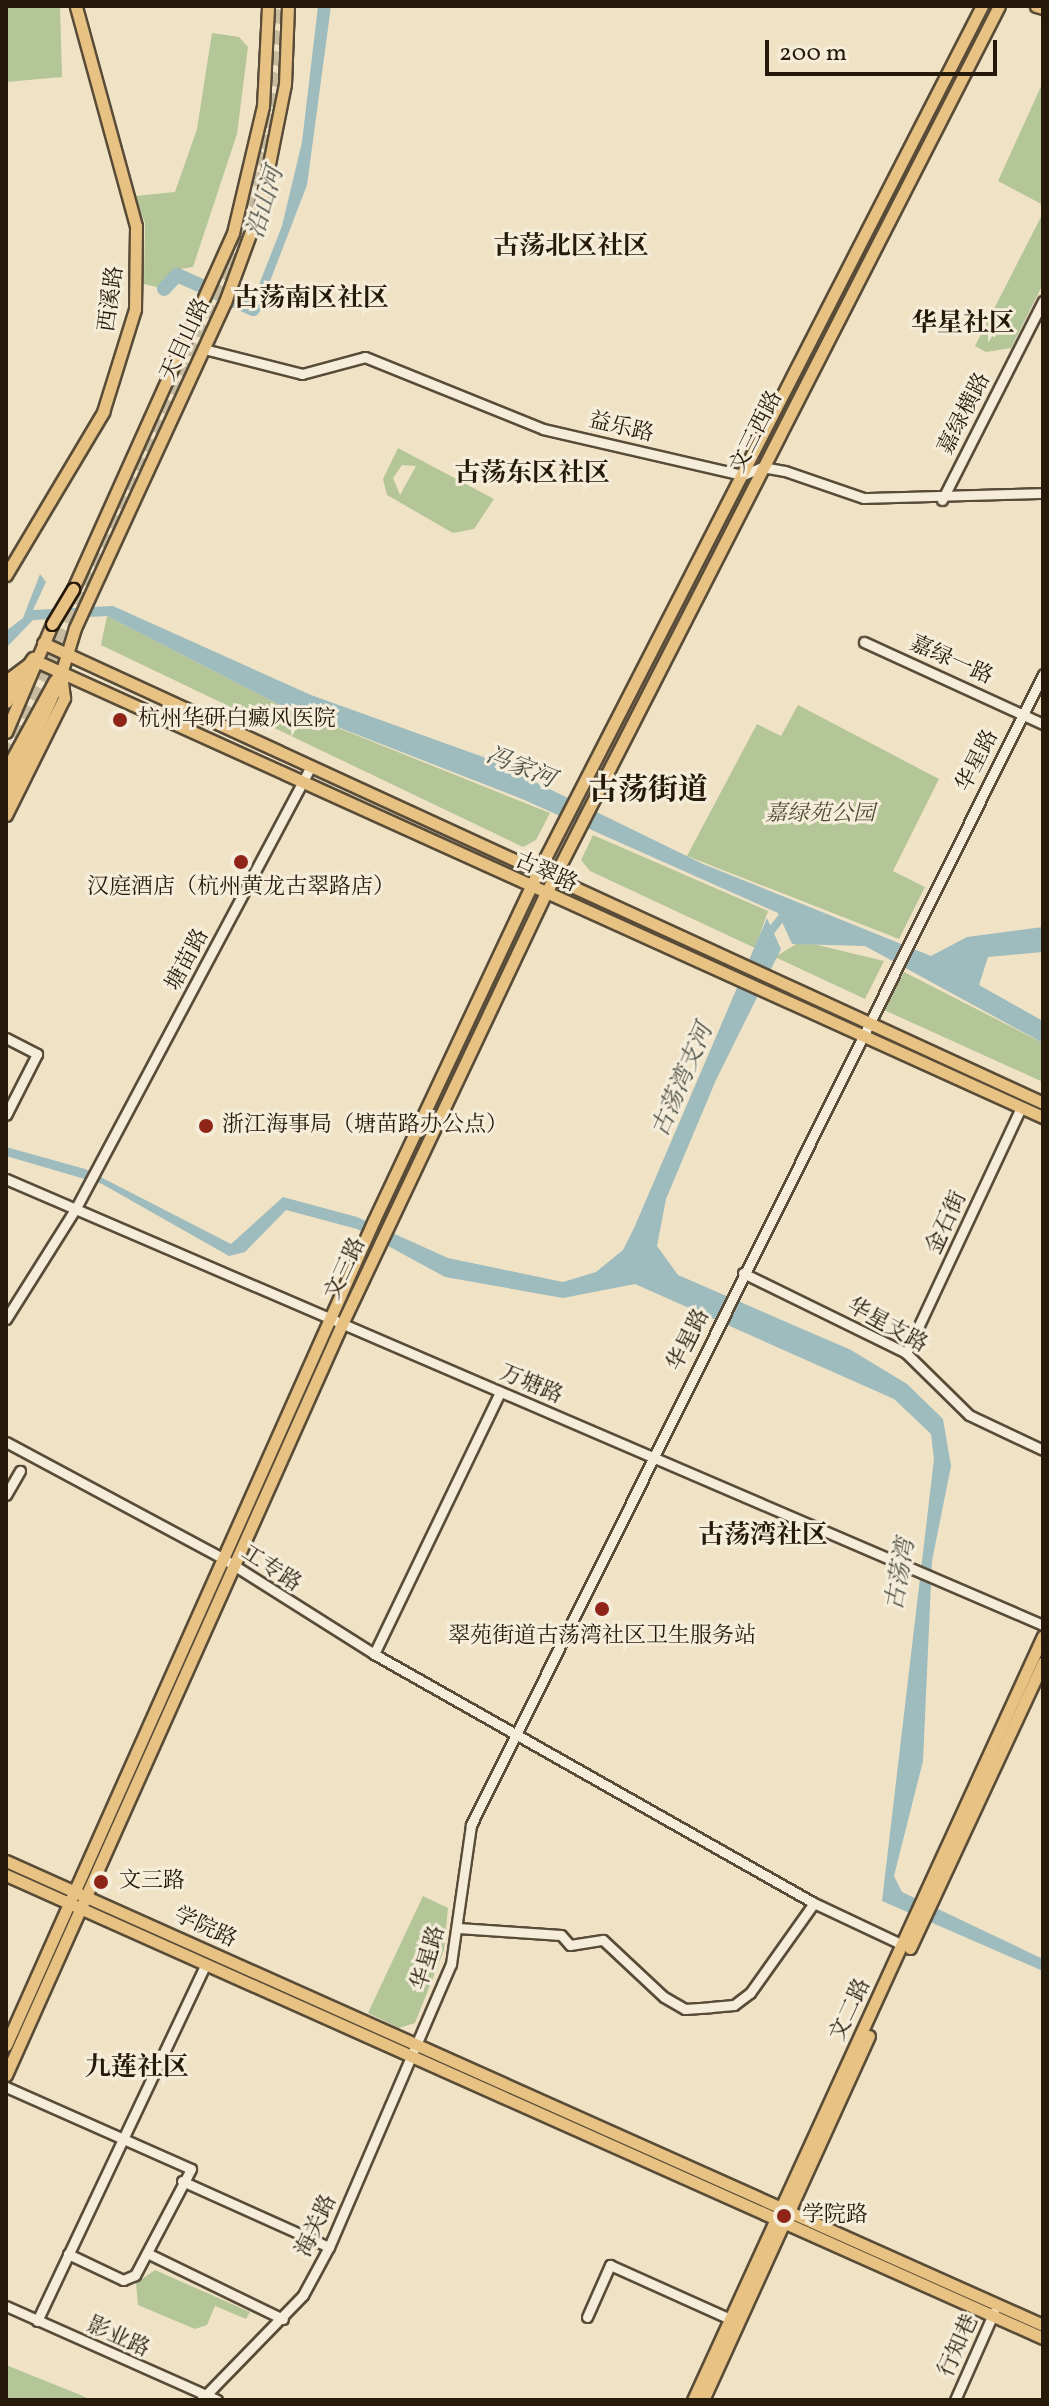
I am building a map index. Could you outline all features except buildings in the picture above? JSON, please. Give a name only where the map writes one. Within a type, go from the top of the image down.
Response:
[{"type":"highway","points":[[6,701],[34,660]]},
{"type":"highway","points":[[6,796],[61,674]]},
{"type":"main road","name":"西溪路","points":[[6,575],[103,412],[135,309],[136,226],[76,6]]},
{"type":"main road","name":"天目山路","points":[[6,732],[34,660],[73,589],[217,272],[255,147],[268,6]]},
{"type":"main road","name":"天目山路","points":[[6,770],[61,674],[75,628],[235,279],[279,128],[288,6]]},
{"type":"main road","name":"文三西路","points":[[538,872],[982,6]]},
{"type":"main road","name":"文三西路","points":[[554,878],[999,6]]},
{"type":"main road","points":[[1036,6],[1043,8]]},
{"type":"main road","name":"古翠路","points":[[43,643],[554,878],[738,972]]},
{"type":"main road","name":"天目山路","points":[[6,681],[34,660]]},
{"type":"main road","name":"古翠路","points":[[34,660],[545,895],[766,984],[1043,1117]]},
{"type":"main road","name":"天目山路","points":[[6,815],[64,698],[61,674]]},
{"type":"main road","name":"文三路","points":[[6,2075],[224,1559],[329,1320],[538,872]]},
{"type":"main road","name":"文三路","points":[[6,2045],[79,1901],[234,1568],[342,1324],[554,878]]},
{"type":"main road","name":"古翠路","points":[[862,1029],[1043,1103]]},
{"type":"main road","name":"文二路","points":[[928,1901],[1043,1636]]},
{"type":"main road","name":"文二路","points":[[693,2400],[1043,1663]]},
{"type":"main road","name":"学院路","points":[[6,1861],[206,1964],[415,2046]]},
{"type":"main road","name":"学院路","points":[[6,1875],[79,1901],[415,2046],[994,2311],[1043,2338]]},
{"type":"main road","name":"文二路","points":[[703,2400],[782,2213],[903,1945],[918,1922]]},
{"type":"main road","name":"学院路","points":[[994,2311],[1043,2325]]},
{"type":"street","name":"嘉绿横路","points":[[942,500],[1043,301]]},
{"type":"street","name":"益乐路","points":[[204,349],[302,374],[344,359],[373,359],[543,429],[743,475]]},
{"type":"street","points":[[743,475],[762,467],[864,498],[942,500],[1043,493]]},
{"type":"street","name":"嘉绿一路","points":[[864,642],[1043,724]]},
{"type":"street","name":"华星路","points":[[415,2046],[458,1928],[471,1825],[515,1729],[862,1029],[1043,674]]},
{"type":"street","name":"塘苗路","points":[[76,1208],[310,768]]},
{"type":"street","points":[[6,1038],[37,1054],[6,1115]]},
{"type":"street","name":"金石街","points":[[906,1353],[1021,1107]]},
{"type":"street","name":"万塘路","points":[[6,1179],[1043,1625]]},
{"type":"street","points":[[6,1319],[76,1208]]},
{"type":"street","name":"华星支路","points":[[743,1273],[906,1353],[969,1415],[1043,1450]]},
{"type":"street","points":[[374,1654],[500,1392]]},
{"type":"street","name":"工专路","points":[[6,1442],[224,1559],[374,1654],[515,1729],[814,1903],[903,1945]]},
{"type":"street","points":[[6,1495],[20,1471]]},
{"type":"street","points":[[458,1928],[561,1935],[570,1945],[603,1940],[664,1997],[685,2009],[734,2005],[750,1993],[814,1903]]},
{"type":"street","points":[[37,2321],[125,2141],[206,1964]]},
{"type":"street","name":"海关路","points":[[202,2398],[283,2319],[329,2247],[415,2046]]},
{"type":"street","points":[[6,2087],[191,2169],[135,2275],[123,2280],[68,2254]]},
{"type":"street","points":[[182,2181],[329,2247]]},
{"type":"street","points":[[147,2253],[283,2319]]},
{"type":"street","points":[[587,2317],[610,2265],[730,2319]]},
{"type":"street","name":"影业路","points":[[6,2306],[202,2398],[217,2400]]},
{"type":"street","name":"行知巷","points":[[955,2400],[994,2311]]},
{"type":"green space","points":[[6,6],[60,6],[62,77],[6,82]]},
{"type":"green space","points":[[212,33],[239,37],[248,47],[237,134],[193,267],[175,270],[161,288],[144,284],[145,223],[135,196],[175,192],[197,129]]},
{"type":"green space","points":[[1043,82],[1043,205],[998,181]]},
{"type":"green space","points":[[1043,213],[1043,284],[1011,348],[986,352],[975,346]]},
{"type":"green space","points":[[398,448],[494,499],[474,529],[453,533],[387,495],[383,479]],"holes":[[[402,465],[416,466],[400,495],[393,478]]]},
{"type":"green space","points":[[107,616],[276,703],[550,813],[536,840],[523,847],[101,645]]},
{"type":"green space","name":"嘉绿苑公园","points":[[798,705],[939,779],[893,871],[925,887],[899,939],[687,856],[757,724],[781,736]]},
{"type":"green space","points":[[593,835],[768,911],[755,948],[590,871],[581,860]]},
{"type":"green space","points":[[801,941],[884,961],[865,999],[775,957]]},
{"type":"green space","points":[[904,972],[1043,1043],[1043,1082],[884,1010]]},
{"type":"green space","points":[[423,1896],[448,1908],[444,1950],[415,2023],[399,2028],[368,2013]]},
{"type":"green space","points":[[155,2270],[250,2312],[246,2319],[215,2306],[207,2325],[195,2329],[138,2305],[136,2283]]},
{"type":"green space","points":[[6,2365],[78,2394],[91,2400],[6,2400]]},
{"type":"water","points":[[318,6],[331,6],[307,185],[259,310],[251,305],[282,226],[302,142]]},
{"type":"water","points":[[40,574],[46,582],[33,610],[113,606],[311,695],[486,758],[703,864],[931,956],[967,937],[1043,927],[1043,952],[988,957],[979,985],[1043,1021],[1043,1043],[865,946],[792,944],[778,913],[522,799],[276,703],[107,616],[33,620],[6,648],[6,631],[23,618]]},
{"type":"water","points":[[767,918],[781,949],[716,1080],[666,1199],[657,1246],[678,1275],[851,1350],[907,1384],[943,1419],[951,1466],[932,1561],[923,1761],[894,1876],[902,1892],[1043,1959],[1043,1971],[882,1901],[934,1459],[931,1434],[894,1399],[635,1284],[563,1298],[445,1277],[357,1229],[286,1210],[245,1252],[229,1256],[102,1184],[6,1156],[6,1147],[85,1169],[231,1244],[283,1197],[357,1217],[448,1258],[563,1282],[596,1272],[623,1250],[634,1228]]},
{"type":"waterway","name":"沿山河","points":[[164,289],[177,275],[253,309],[263,291]]},
{"type":"waterway","name":"古荡湾支河","points":[[767,936],[785,913]]},
{"type":"tunnel","points":[[6,757],[233,267],[267,149],[281,6]]},
{"type":"place","name":"杭州华研白癜风医院","points":[[120,720]]},
{"type":"place","name":"汉庭酒店（杭州黄龙古翠路店）","points":[[241,862]]},
{"type":"place","name":"浙江海事局（塘苗路办公点）","points":[[206,1126]]},
{"type":"place","name":"翠苑街道古荡湾社区卫生服务站","points":[[602,1609]]},
{"type":"place","name":"文三路","points":[[101,1882]]},
{"type":"place","name":"学院路","points":[[784,2216]]},
{"type":"district","name":"古荡北区社区","points":[[571,248]]},
{"type":"district","name":"古荡南区社区","points":[[311,300]]},
{"type":"district","name":"华星社区","points":[[963,325]]},
{"type":"district","name":"古荡东区社区","points":[[532,475]]},
{"type":"district","name":"古荡街道","points":[[648,791]]},
{"type":"district","name":"古荡湾社区","points":[[763,1537]]},
{"type":"district","name":"九莲社区","points":[[137,2069]]},
{"type":"water label","name":"冯家河","points":[[520,769]]},
{"type":"water label","name":"古荡湾","points":[[902,1575]]}]
